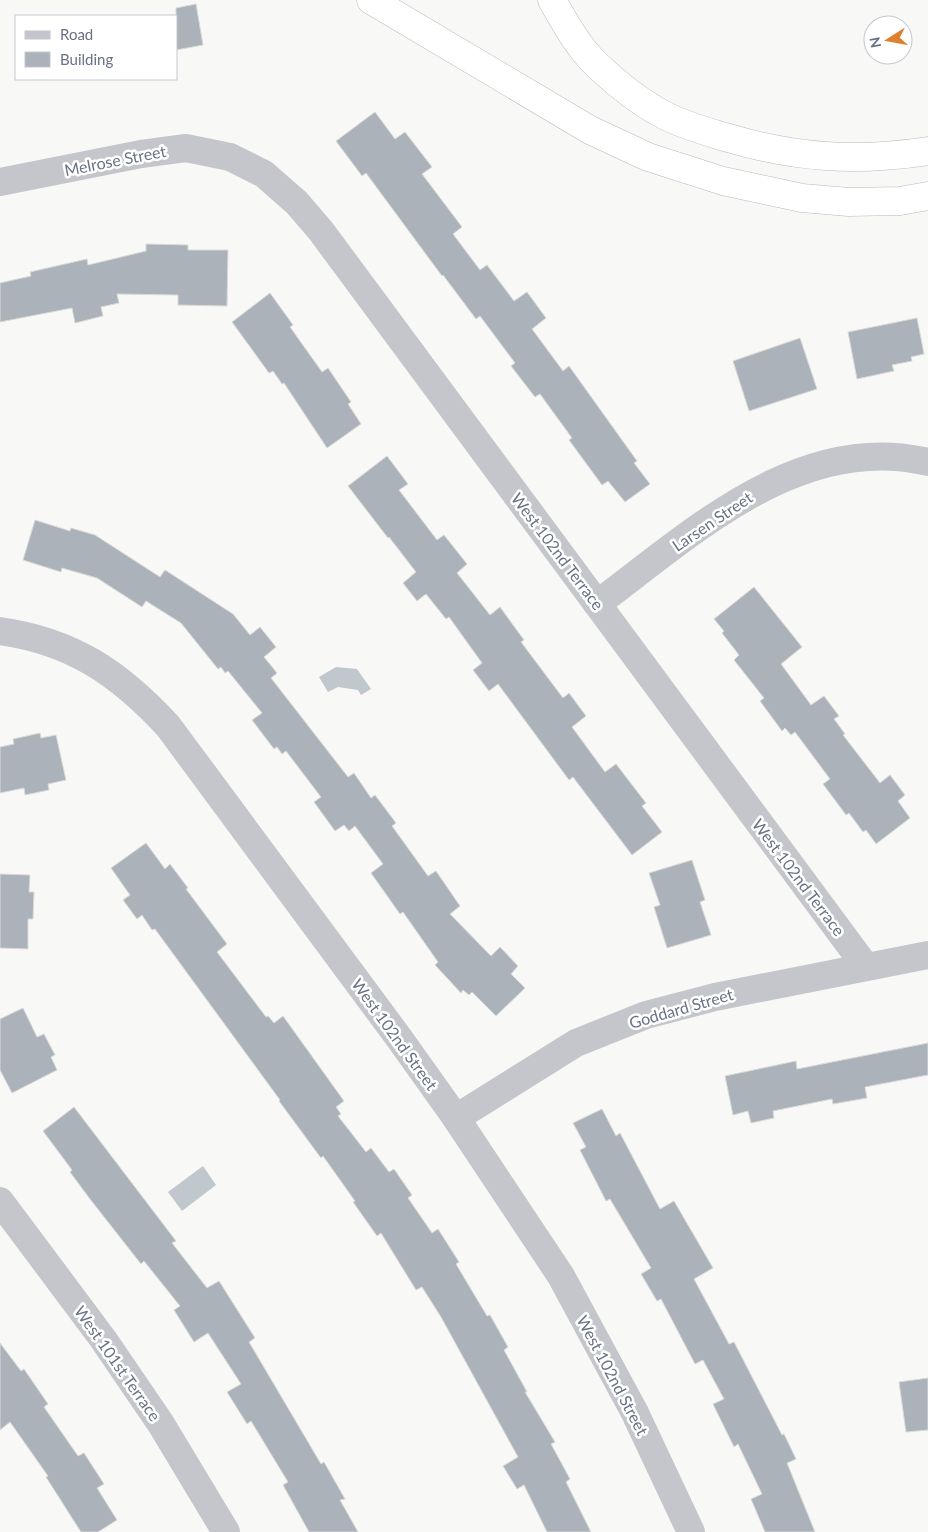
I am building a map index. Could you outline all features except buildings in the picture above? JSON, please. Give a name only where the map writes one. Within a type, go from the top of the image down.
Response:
[{"type":"highway","points":[[371,0],[590,130],[648,157],[724,181],[802,198],[849,202],[900,201],[928,196]]},
{"type":"highway","points":[[552,0],[573,36],[596,64],[625,89],[664,115],[750,144],[790,153],[830,158],[874,158],[928,151]]},
{"type":"street","name":"Melrose Street","points":[[0,182],[141,154],[186,148],[230,157]]},
{"type":"street","name":"West 102nd Terrace","points":[[230,157],[264,174],[297,203],[321,231],[866,967]]},
{"type":"street","name":"Larsen Street","points":[[597,604],[707,521],[741,499],[784,478],[838,461],[879,456],[912,458],[928,462]]},
{"type":"street","name":"West 102nd Street","points":[[0,631],[28,635],[54,644],[102,667],[126,684],[168,726],[400,1038],[456,1118],[561,1276],[635,1413],[691,1532]]},
{"type":"street","name":"Goddard Street","points":[[456,1118],[576,1043],[646,1015],[714,997],[928,955]]},
{"type":"street","name":"West 101st Terrace","points":[[0,1201],[103,1339],[151,1409],[226,1532]]},
{"type":"shaded area","points":[[336,667],[357,669],[371,689],[361,695],[358,690],[338,687],[328,692],[319,677]]},
{"type":"shaded area","points":[[203,1166],[216,1185],[182,1211],[168,1192]]}]
